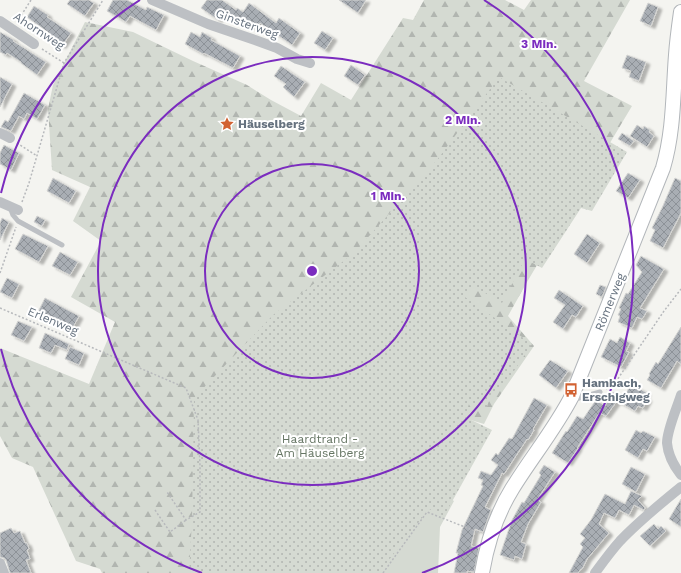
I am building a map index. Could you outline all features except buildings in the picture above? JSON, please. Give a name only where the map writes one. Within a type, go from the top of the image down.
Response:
[{"type":"street","name":"Ginsterweg","points":[[152,0],[208,24],[277,48],[297,59],[310,63]]},
{"type":"street","name":"Römerweg","points":[[482,573],[490,537],[501,510],[512,490],[570,400],[663,168],[668,151],[671,129],[676,54],[681,12]]},
{"type":"street","name":"Ahornweg","points":[[0,21],[34,44]]},
{"type":"street","points":[[0,133],[10,138]]},
{"type":"street","points":[[0,202],[14,208]]},
{"type":"street","points":[[681,395],[669,431],[667,443],[672,462],[681,474]]},
{"type":"street","points":[[595,573],[619,542],[634,527],[681,487]]},
{"type":"street","points":[[0,563],[4,573]]},
{"type":"lane","points":[[14,208],[13,215],[18,221],[62,245]]},
{"type":"lane","points":[[570,400],[600,392]]},
{"type":"path","points":[[12,29],[31,0]]},
{"type":"path","points":[[14,208],[29,183],[64,62],[103,0]]},
{"type":"path","name":"Ahornweg","points":[[34,44],[64,62]]},
{"type":"path","points":[[10,138],[37,156]]},
{"type":"path","points":[[0,273],[18,221]]},
{"type":"path","points":[[600,392],[615,383],[664,311],[681,289]]},
{"type":"path","name":"Erlenweg","points":[[0,308],[186,388],[198,420],[200,466],[200,512],[186,520]]},
{"type":"path","points":[[154,510],[170,532],[186,520],[167,492]]},
{"type":"path","points":[[383,573],[427,512],[490,537]]},
{"type":"green space","points":[[424,0],[505,0],[524,10],[531,0],[630,0],[584,81],[632,106],[508,316],[534,346],[494,404],[484,424],[444,412],[342,573],[102,573],[100,569],[76,561],[33,467],[12,458],[0,436],[0,348],[89,384],[115,322],[71,297],[101,241],[73,221],[90,187],[52,170],[48,109],[53,85],[85,22],[133,32],[247,85],[301,116],[321,83],[351,100],[403,18],[413,20]]},
{"type":"green space","name":"Haardtrand - Am Häuselberg","points":[[499,77],[627,152],[592,211],[581,208],[542,268],[525,259],[502,303],[473,286],[465,297],[532,344],[510,377],[491,394],[486,410],[469,404],[465,417],[492,430],[444,516],[429,509],[380,573],[189,573],[192,520],[194,398],[273,315],[354,253],[437,160]]},
{"type":"green space","points":[[383,460],[454,501],[440,527],[438,573],[342,573]]},
{"type":"place","name":"Häuselberg","points":[[227,124]]},
{"type":"place","name":"Hambach, Erschigweg","points":[[571,390]]}]
